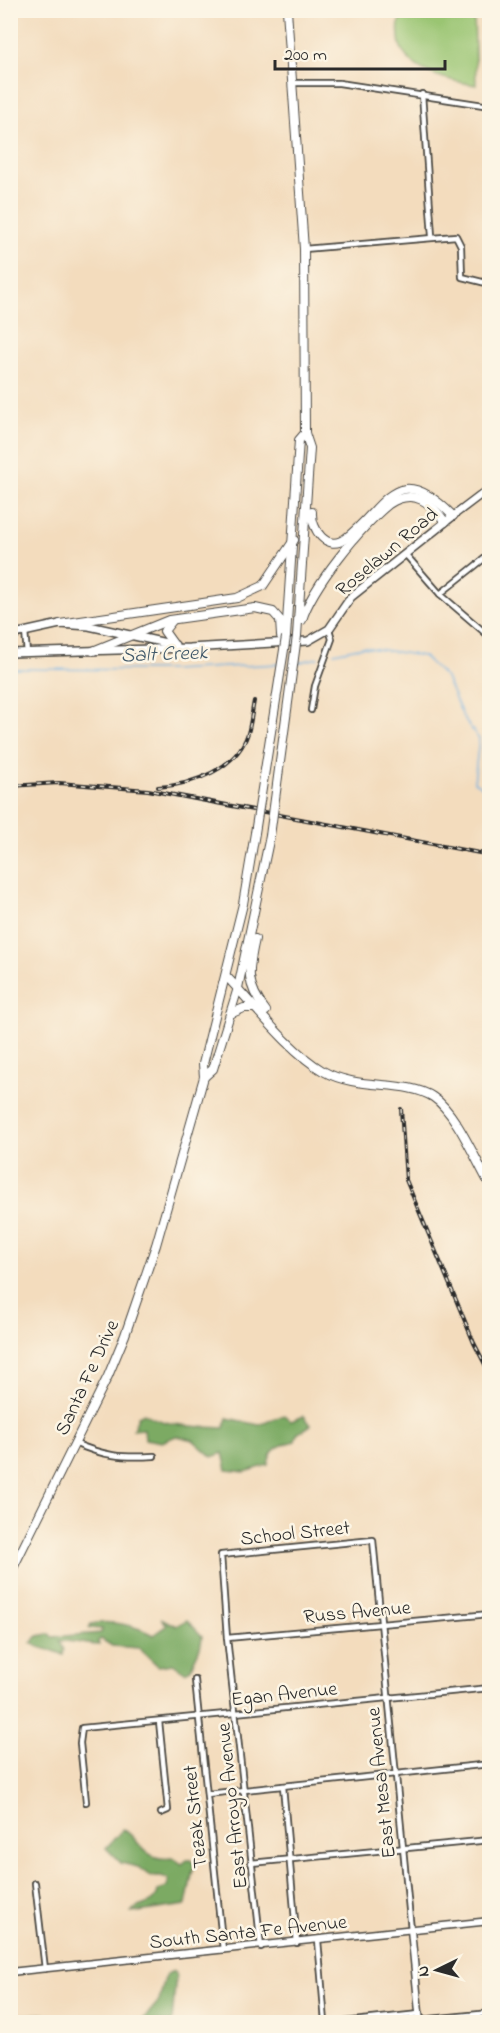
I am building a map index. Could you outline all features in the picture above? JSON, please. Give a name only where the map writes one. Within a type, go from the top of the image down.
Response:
[{"type":"main road","points":[[204,1077],[213,1069],[238,988],[257,903],[270,836],[297,636],[310,448],[306,433],[304,249],[287,10]]},
{"type":"main road","points":[[204,1077],[203,1064],[243,904],[279,682],[294,540],[299,440],[306,433]]},
{"type":"main road","points":[[308,490],[312,495],[311,521],[318,534],[330,542],[346,538],[382,499],[398,491],[428,494],[453,516]]},
{"type":"main road","points":[[297,636],[307,602],[322,580],[389,504],[405,497],[416,497],[433,506],[445,522]]},
{"type":"main road","name":"Roselawn Road","points":[[329,629],[351,597],[453,516]]},
{"type":"main road","points":[[10,635],[60,624],[237,598],[263,586],[294,540]]},
{"type":"main road","points":[[93,651],[156,623],[264,608],[273,612],[280,620],[283,637]]},
{"type":"main road","points":[[174,645],[164,631],[169,623],[177,619]]},
{"type":"main road","points":[[60,624],[89,626],[189,648]]},
{"type":"main road","points":[[10,653],[189,648],[308,641],[329,629]]},
{"type":"main road","points":[[257,903],[261,909],[250,963],[249,982],[254,995],[282,1034]]},
{"type":"main road","points":[[226,976],[303,1056],[337,1078],[369,1086],[411,1090],[433,1097],[448,1112],[489,1185]]},
{"type":"main road","points":[[230,1014],[244,1008],[257,1008]]},
{"type":"main road","name":"Santa Fe Drive","points":[[10,1574],[125,1335],[173,1185],[204,1077]]},
{"type":"street","points":[[292,82],[339,83],[489,106]]},
{"type":"street","points":[[422,94],[432,237]]},
{"type":"street","points":[[304,249],[456,236],[461,246],[462,277],[489,284]]},
{"type":"street","name":"Roselawn Road","points":[[453,516],[489,488]]},
{"type":"street","points":[[440,594],[489,554]]},
{"type":"street","points":[[406,555],[440,594],[489,637]]},
{"type":"street","points":[[311,710],[315,686],[333,639],[329,629]]},
{"type":"street","points":[[25,632],[27,652]]},
{"type":"street","points":[[74,1443],[117,1458],[154,1456]]},
{"type":"street","name":"School Street","points":[[221,1555],[373,1540]]},
{"type":"street","name":"East Mesa Avenue","points":[[373,1540],[420,2019]]},
{"type":"street","name":"East Arroyo Avenue","points":[[221,1555],[227,1638],[261,1947]]},
{"type":"street","name":"Russ Avenue","points":[[227,1638],[489,1614]]},
{"type":"street","name":"Tezak Street","points":[[195,1680],[223,1950]]},
{"type":"street","name":"Egan Avenue","points":[[86,1802],[80,1743],[82,1728],[489,1688]]},
{"type":"street","points":[[159,1721],[168,1810],[161,1812]]},
{"type":"street","points":[[207,1794],[489,1764]]},
{"type":"street","points":[[283,1786],[297,1942]]},
{"type":"street","points":[[252,1863],[489,1840]]},
{"type":"street","points":[[35,1883],[45,1969]]},
{"type":"street","name":"South Santa Fe Avenue","points":[[10,1972],[489,1921]]},
{"type":"street","points":[[318,1940],[325,2022]]},
{"type":"street","points":[[345,2022],[489,2013]]},
{"type":"green space","points":[[471,10],[474,13],[476,85],[453,81],[428,72],[417,66],[402,49],[399,25],[403,14]]},
{"type":"green space","points":[[144,1413],[161,1421],[204,1427],[224,1428],[227,1418],[259,1425],[284,1415],[291,1421],[304,1416],[311,1425],[297,1434],[295,1441],[273,1451],[268,1465],[245,1472],[227,1470],[223,1453],[212,1457],[193,1440],[176,1436],[162,1442],[145,1439],[144,1429],[133,1430],[138,1416]]},
{"type":"green space","points":[[161,1618],[176,1626],[187,1620],[202,1636],[201,1646],[191,1669],[185,1672],[173,1664],[158,1666],[139,1648],[112,1646],[101,1639],[98,1641],[99,1645],[60,1641],[64,1650],[63,1655],[31,1643],[38,1636],[48,1634],[52,1637],[101,1633],[102,1629],[89,1628],[91,1624],[99,1623],[123,1624],[153,1635],[167,1625]]},
{"type":"green space","points":[[123,1829],[143,1849],[155,1857],[173,1858],[182,1864],[187,1860],[192,1860],[194,1865],[186,1905],[131,1913],[154,1900],[158,1890],[167,1887],[169,1879],[150,1876],[138,1867],[121,1863],[106,1848]]},
{"type":"green space","points":[[174,1971],[176,1974],[172,2022],[141,2022],[159,2001],[166,1974]]},
{"type":"green space","points":[[43,2014],[83,2022],[11,2022],[11,2016]]},
{"type":"waterway","name":"Salt Creek","points":[[334,653],[363,647],[423,656],[446,678],[464,719],[479,739],[474,782],[490,791]]},
{"type":"waterway","name":"Salt Creek","points":[[296,663],[318,658]]},
{"type":"waterway","name":"Salt Creek","points":[[10,669],[171,670],[279,664]]},
{"type":"railway","points":[[158,787],[199,779],[224,765],[242,746],[248,733],[254,701]]},
{"type":"railway","points":[[10,786],[59,783],[148,790],[490,855]]},
{"type":"railway","points":[[401,1109],[406,1180],[474,1343],[490,1374]]}]
